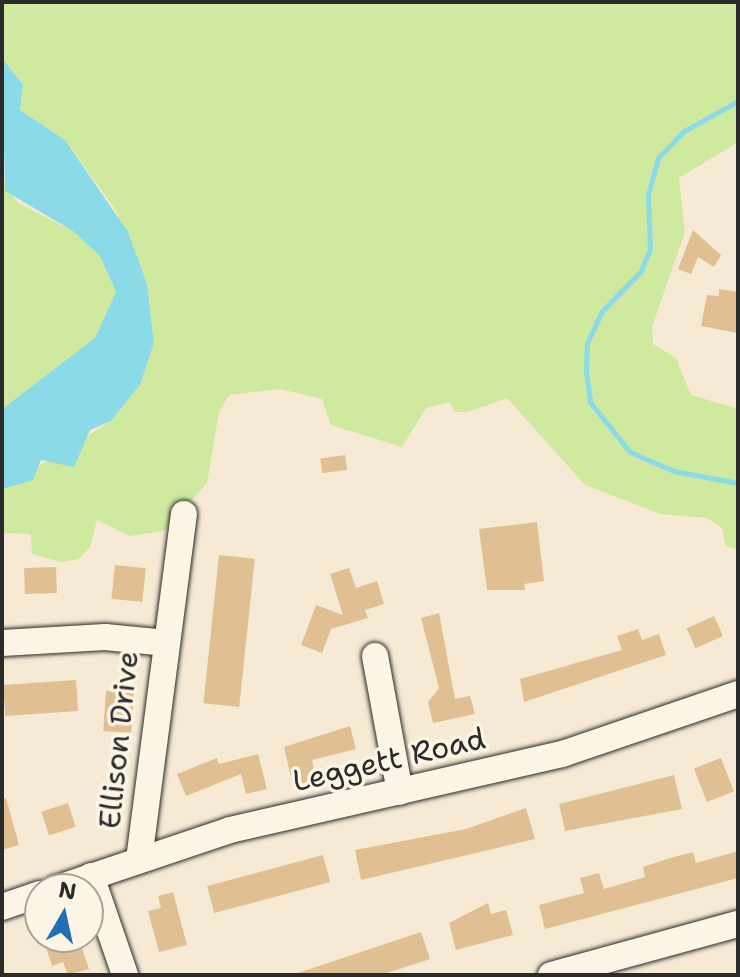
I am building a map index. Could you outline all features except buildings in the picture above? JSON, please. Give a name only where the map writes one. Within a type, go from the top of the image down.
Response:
[{"type":"street","points":[[167,643],[184,514]]},
{"type":"street","name":"Ellison Drive","points":[[2,643],[78,637],[167,643],[139,860]]},
{"type":"street","points":[[375,656],[400,792]]},
{"type":"street","name":"Leggett Road","points":[[100,873],[230,830],[562,754],[735,702]]},
{"type":"street","points":[[2,907],[24,899]]},
{"type":"street","points":[[104,914],[125,975]]},
{"type":"street","points":[[551,975],[738,924]]},
{"type":"green space","points":[[2,2],[738,2],[738,142],[679,178],[685,232],[652,327],[653,344],[676,358],[691,395],[738,409],[738,550],[726,546],[722,528],[707,518],[661,514],[585,485],[507,398],[468,412],[455,412],[449,402],[426,408],[402,447],[331,425],[322,399],[280,389],[229,395],[219,412],[207,483],[164,531],[129,536],[97,520],[90,547],[79,559],[61,562],[32,554],[31,534],[2,533],[2,489],[111,421],[140,385],[154,343],[147,284],[115,209],[65,140],[20,110],[23,85],[2,58]]},
{"type":"green space","points":[[2,180],[18,203],[73,231],[100,256],[116,292],[95,338],[2,409]]},
{"type":"water","points":[[2,58],[23,85],[20,110],[65,140],[128,232],[147,284],[154,343],[140,385],[111,421],[90,430],[74,467],[41,460],[33,480],[2,489],[2,409],[95,338],[116,292],[100,256],[73,231],[5,191]]},
{"type":"waterway","points":[[738,101],[684,131],[658,158],[648,195],[650,249],[640,272],[602,311],[587,343],[586,372],[590,402],[630,452],[674,471],[738,483]]}]
